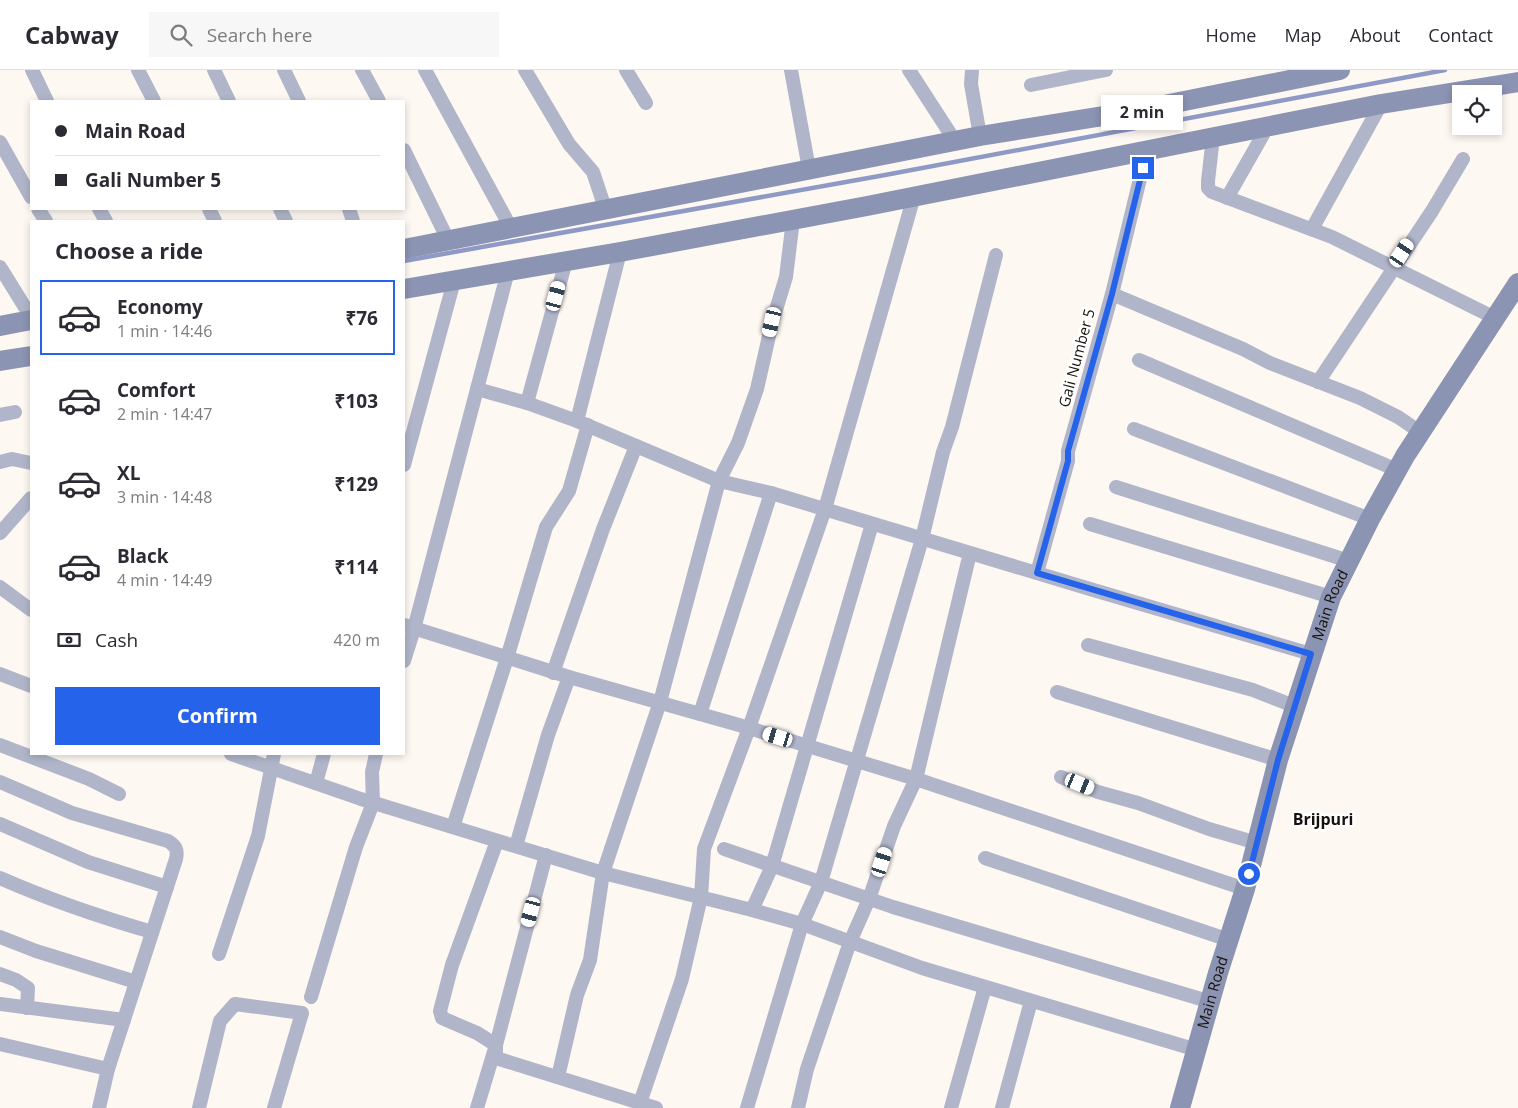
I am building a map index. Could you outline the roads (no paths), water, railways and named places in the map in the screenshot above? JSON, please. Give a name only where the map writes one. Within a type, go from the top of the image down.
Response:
[{"type":"street","points":[[32,70],[47,100]]},
{"type":"street","points":[[138,70],[153,100]]},
{"type":"street","points":[[214,70],[229,100]]},
{"type":"street","points":[[284,70],[299,100]]},
{"type":"street","points":[[362,70],[378,100]]},
{"type":"street","points":[[425,70],[511,228]]},
{"type":"street","points":[[525,70],[569,144],[597,180],[605,208]]},
{"type":"street","points":[[626,70],[646,104]]},
{"type":"street","points":[[791,70],[809,169]]},
{"type":"street","points":[[909,70],[955,141]]},
{"type":"street","points":[[972,70],[971,84],[980,136]]},
{"type":"street","points":[[1031,85],[1106,70]]},
{"type":"street","points":[[405,249],[605,208],[980,136],[1134,111],[1340,70]]},
{"type":"street","points":[[405,289],[793,220],[1381,104],[1518,82]]},
{"type":"street","points":[[1312,229],[1381,104]]},
{"type":"street","points":[[1227,198],[1268,126]]},
{"type":"street","points":[[1213,137],[1208,188],[1212,192],[1332,237],[1496,318]]},
{"type":"street","points":[[0,142],[30,195]]},
{"type":"street","name":"Gali Number 5","points":[[1037,573],[1068,461],[1068,451],[1112,294],[1147,150]]},
{"type":"street","points":[[405,152],[448,240]]},
{"type":"street","points":[[1318,382],[1432,211],[1463,159]]},
{"type":"street","points":[[640,1103],[682,979],[701,897],[704,849],[749,728],[825,509],[914,196]]},
{"type":"street","points":[[558,1077],[578,995],[590,960],[604,872],[660,702],[719,481],[738,442],[757,389],[772,322],[786,277],[793,220]]},
{"type":"street","points":[[453,827],[507,658],[546,527],[569,491],[620,252]]},
{"type":"street","points":[[747,1108],[802,924],[821,882],[857,762],[922,539],[943,452],[952,427],[996,255]]},
{"type":"street","points":[[527,403],[566,261]]},
{"type":"street","points":[[0,267],[30,317]]},
{"type":"street","points":[[405,654],[409,627],[477,389],[508,271]]},
{"type":"street","points":[[405,460],[454,281]]},
{"type":"street","name":"Main Road","points":[[1180,1108],[1245,889],[1278,760],[1330,597],[1397,470],[1518,282]]},
{"type":"street","points":[[1112,294],[1360,398],[1398,417],[1420,432]]},
{"type":"street","points":[[0,326],[30,319]]},
{"type":"street","points":[[0,361],[30,356]]},
{"type":"street","points":[[1139,360],[1397,470]]},
{"type":"street","points":[[477,389],[527,403],[583,423],[719,481],[825,509],[1311,654]]},
{"type":"street","points":[[0,415],[15,412]]},
{"type":"street","points":[[1134,429],[1370,519]]},
{"type":"street","points":[[553,672],[603,529],[636,446]]},
{"type":"street","points":[[0,462],[12,459],[30,463]]},
{"type":"street","points":[[1116,487],[1349,561]]},
{"type":"street","points":[[700,714],[770,493]]},
{"type":"street","points":[[0,533],[30,499]]},
{"type":"street","points":[[752,910],[772,866],[872,524]]},
{"type":"street","points":[[1090,524],[1330,597]]},
{"type":"street","points":[[798,1108],[807,1069],[850,942],[870,899],[894,826],[916,779],[970,553]]},
{"type":"street","points":[[0,587],[30,609]]},
{"type":"street","points":[[409,627],[569,677],[749,728],[916,779],[1245,889]]},
{"type":"street","points":[[1088,646],[1253,690],[1294,706]]},
{"type":"street","points":[[0,674],[30,686]]},
{"type":"street","points":[[516,846],[548,735],[569,677]]},
{"type":"street","points":[[1056,692],[1278,760]]},
{"type":"street","points":[[0,745],[89,779],[119,794]]},
{"type":"street","points":[[236,755],[272,761],[316,783],[373,803],[604,872],[802,924],[922,968],[1197,1050]]},
{"type":"street","points":[[316,783],[324,755]]},
{"type":"street","points":[[311,997],[356,847],[373,803],[372,772],[376,755]]},
{"type":"street","points":[[219,954],[258,836],[272,761]]},
{"type":"street","points":[[1061,777],[1098,792],[1138,803],[1209,829],[1256,843]]},
{"type":"street","points":[[0,782],[72,812],[168,841],[174,844],[178,853],[108,1069],[99,1108]]},
{"type":"street","points":[[0,824],[88,862],[167,887]]},
{"type":"street","points":[[496,1045],[477,1032],[442,1018],[440,1011],[452,965],[497,841]]},
{"type":"street","points":[[724,849],[870,899],[1210,1002]]},
{"type":"street","points":[[477,1108],[496,1045],[546,855]]},
{"type":"street","points":[[984,858],[1229,940]]},
{"type":"street","points":[[0,878],[51,900],[99,917],[152,932]]},
{"type":"street","points":[[0,937],[36,951],[136,982]]},
{"type":"street","points":[[0,974],[16,980],[28,988],[27,1008]]},
{"type":"street","points":[[951,1108],[985,987]]},
{"type":"street","points":[[1002,1108],[1030,1001]]},
{"type":"street","points":[[0,1004],[124,1020]]},
{"type":"street","points":[[199,1108],[220,1021],[235,1004],[302,1013],[274,1108]]},
{"type":"street","points":[[0,1044],[108,1069]]},
{"type":"street","points":[[496,1045],[496,1058],[656,1108]]},
{"type":"waterway","points":[[405,261],[885,175],[1445,70]]},
{"type":"district","name":"Brijpuri","points":[[1323,819]]}]
